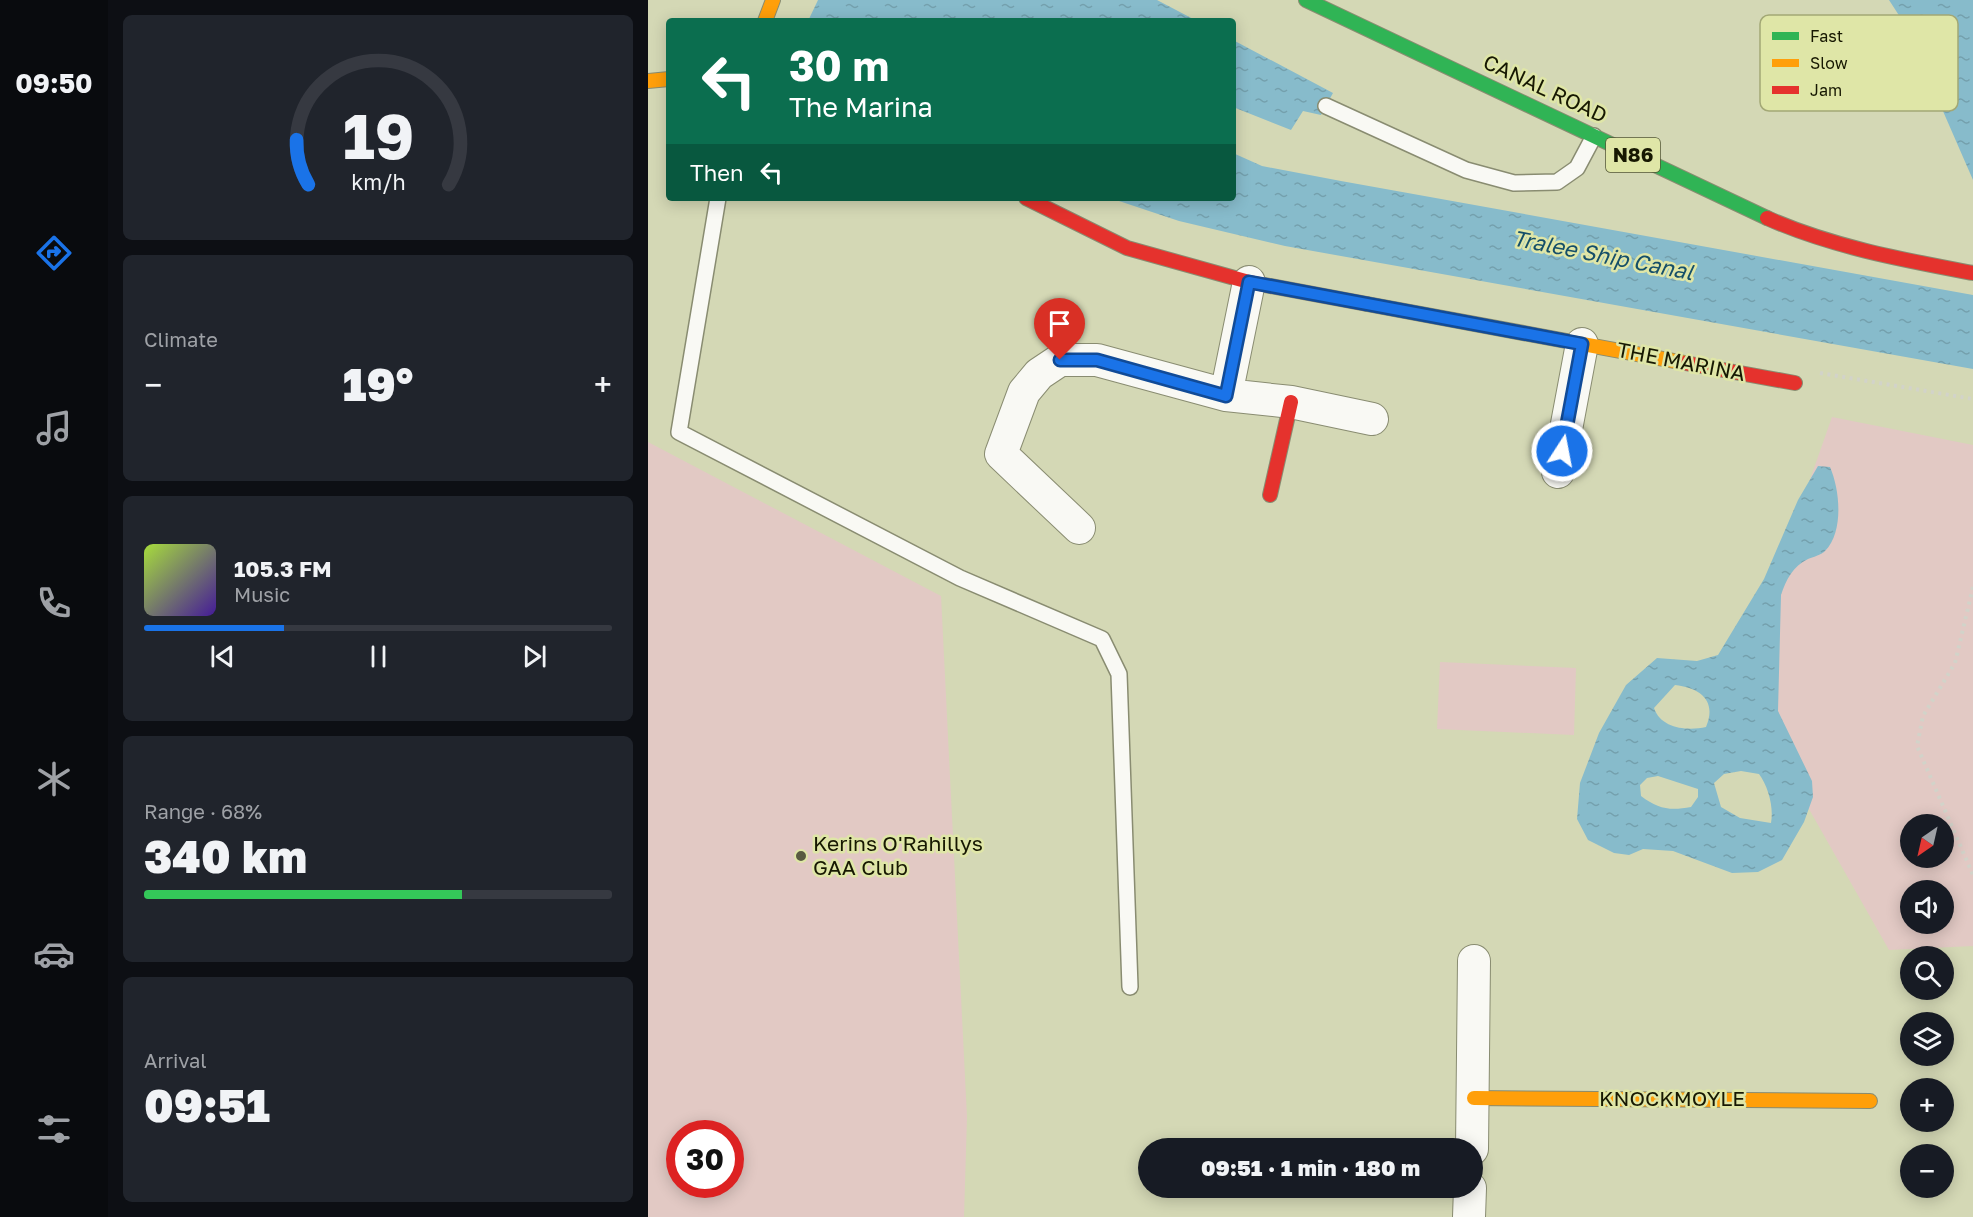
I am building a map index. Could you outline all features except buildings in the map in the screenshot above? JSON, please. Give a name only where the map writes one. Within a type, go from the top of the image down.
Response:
[{"type":"street","points":[[766,18],[773,0]]},
{"type":"street","name":"CANAL ROAD","points":[[1306,0],[1710,193],[1789,228],[1891,258],[1973,273]]},
{"type":"street","points":[[648,81],[666,79]]},
{"type":"street","name":"THE MARINA","points":[[1032,201],[1127,248],[1249,282],[1795,383]]},
{"type":"street","points":[[1226,396],[1249,282]]},
{"type":"street","points":[[1558,472],[1582,344]]},
{"type":"street","points":[[1079,528],[1001,454],[1024,392],[1039,374],[1060,360],[1097,360],[1226,396],[1291,402],[1372,419]]},
{"type":"street","points":[[1270,495],[1291,402]]},
{"type":"street","points":[[1472,1138],[1474,961]]},
{"type":"street","name":"KNOCKMOYLE","points":[[1474,1098],[1870,1101]]},
{"type":"street","points":[[1469,1217],[1470,1198]]},
{"type":"lane","points":[[1326,106],[1466,170],[1514,183],[1557,182],[1577,168],[1594,136]]},
{"type":"lane","points":[[718,201],[679,432],[960,578],[1102,639],[1119,674],[1130,987]]},
{"type":"path","points":[[1795,383],[1823,372],[1973,399]]},
{"type":"path","points":[[1973,587],[1955,663],[1923,716],[1917,746],[1973,875]]},
{"type":"shaded area","points":[[1832,417],[1973,445],[1973,946],[1900,946],[1900,949],[1889,950],[1738,684]]},
{"type":"shaded area","name":"Kerins O'Rahillys GAA Club","points":[[648,442],[941,596],[967,1117],[964,1217],[648,1217]]},
{"type":"shaded area","points":[[1440,662],[1576,668],[1574,735],[1437,729]]},
{"type":"water","points":[[818,0],[1157,0],[1191,18],[809,18]]},
{"type":"water","points":[[1889,0],[1973,0],[1973,180],[1943,111],[1958,111],[1958,15],[1899,15]]},
{"type":"water","points":[[1236,42],[1333,93],[1321,115],[1303,111],[1291,130],[1236,108]]},
{"type":"water","name":"Tralee Ship Canal","points":[[1236,154],[1262,166],[1973,295],[1973,369],[1285,246],[1179,221],[1119,201],[1236,201]]},
{"type":"water","points":[[1818,466],[1830,467],[1838,499],[1838,522],[1835,533],[1825,551],[1803,562],[1794,570],[1781,595],[1778,711],[1812,781],[1813,797],[1804,822],[1782,860],[1758,872],[1732,873],[1673,851],[1643,849],[1629,855],[1614,853],[1588,840],[1577,819],[1580,783],[1599,733],[1626,685],[1657,658],[1697,661],[1718,655],[1764,579],[1798,500]],"holes":[[[1675,685],[1692,689],[1704,697],[1709,710],[1706,727],[1691,729],[1676,727],[1658,715],[1654,708]],[[1741,771],[1759,774],[1770,797],[1771,823],[1740,818],[1721,807],[1714,783],[1724,774]],[[1658,776],[1698,789],[1698,797],[1691,807],[1670,809],[1653,804],[1641,796],[1640,785],[1647,778]]]},
{"type":"traffic: fast","points":[[1306,0],[1767,218]]},
{"type":"traffic: slow","points":[[766,18],[773,0]]},
{"type":"traffic: slow","points":[[648,81],[666,79]]},
{"type":"traffic: slow","points":[[1367,304],[1685,363]]},
{"type":"traffic: slow","points":[[1474,1098],[1870,1101]]},
{"type":"traffic: jam","points":[[1032,201],[1127,248],[1249,282],[1367,304]]},
{"type":"traffic: jam","points":[[1767,218],[1843,245],[1973,273]]},
{"type":"traffic: jam","points":[[1685,363],[1795,383]]},
{"type":"traffic: jam","points":[[1270,495],[1291,402]]},
{"type":"place","name":"Kerins O'Rahillys GAA Club","points":[[801,856]]},
{"type":"route","points":[[1060,360],[1097,360],[1226,396],[1249,282],[1582,344],[1562,451]]}]
